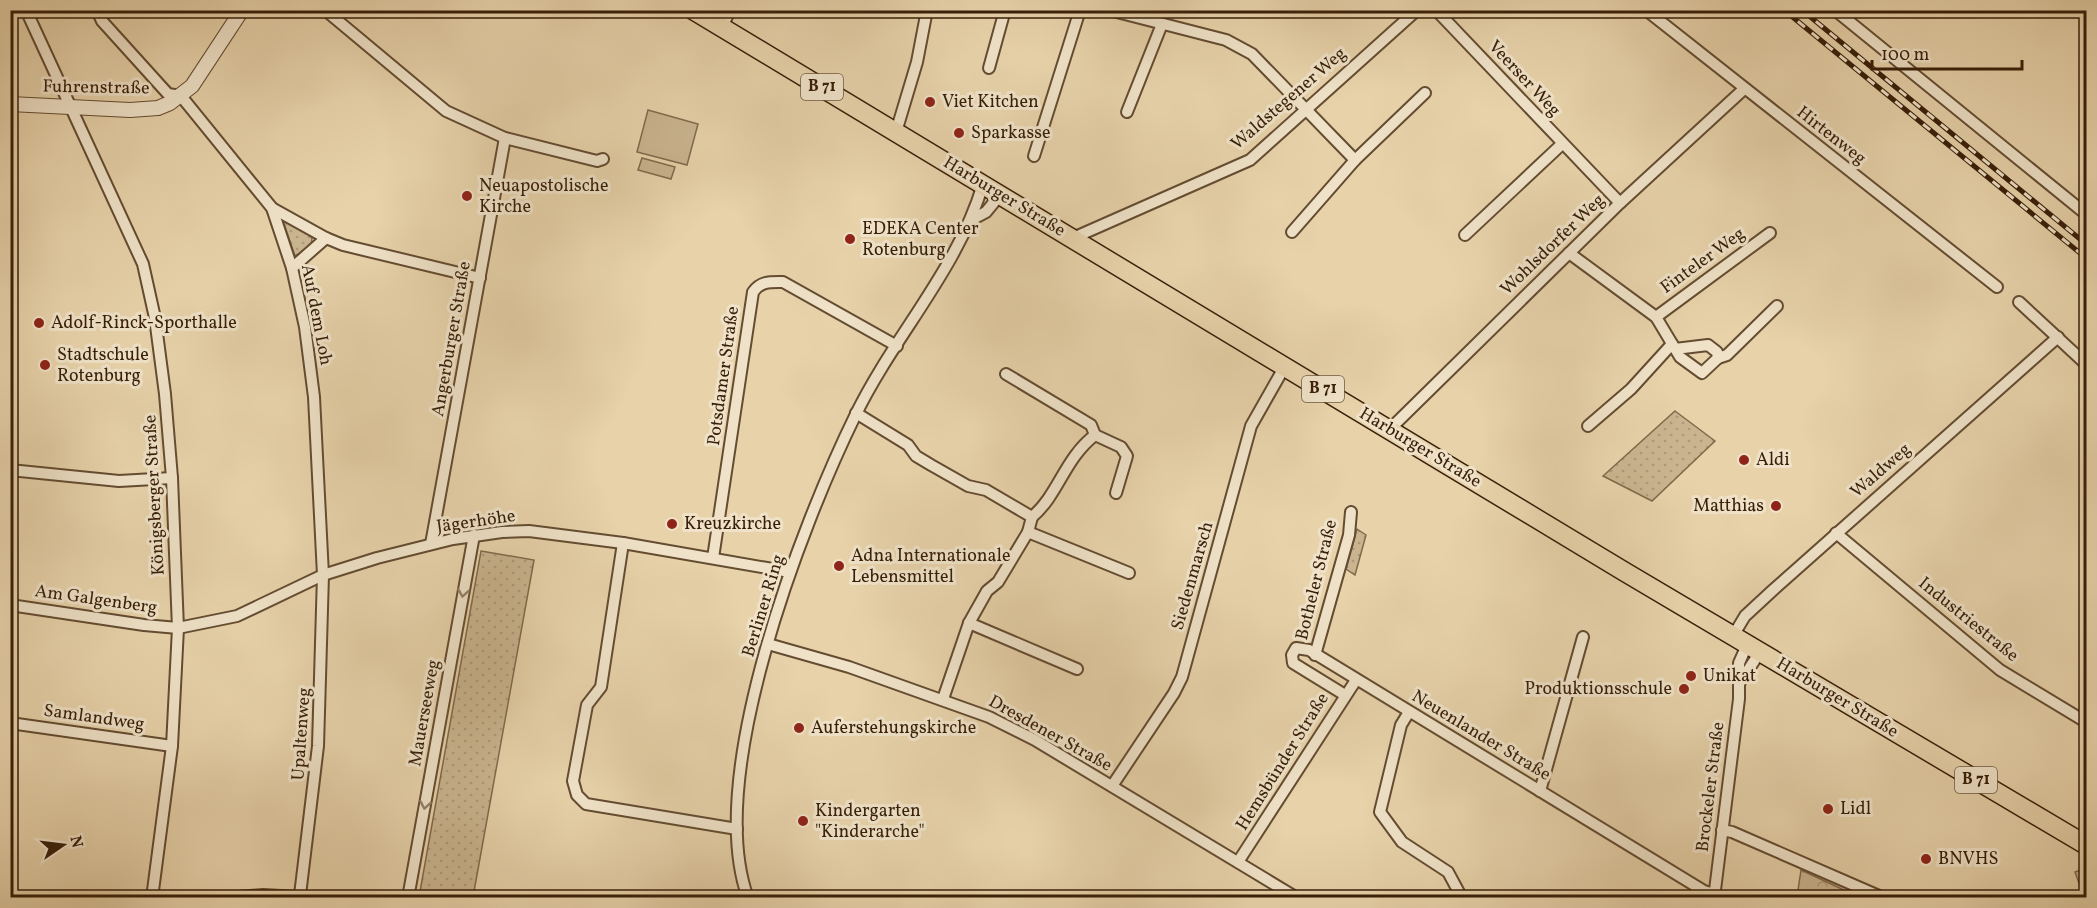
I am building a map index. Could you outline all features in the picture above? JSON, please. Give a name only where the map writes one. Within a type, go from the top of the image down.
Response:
[{"type":"main road","name":"Harburger Straße","points":[[693,10],[1389,430],[2086,845]]},
{"type":"street","name":"Königsberger Straße","points":[[26,10],[143,264],[151,291],[165,394],[172,478],[178,628],[172,746],[152,897]]},
{"type":"street","points":[[97,10],[102,21],[168,94],[181,96]]},
{"type":"street","name":"Fuhrenstraße","points":[[10,104],[150,109],[170,103],[181,96],[202,74],[242,10]]},
{"type":"street","points":[[325,10],[446,111],[505,138],[597,161],[603,159]]},
{"type":"street","points":[[722,27],[730,10]]},
{"type":"street","points":[[896,132],[917,62],[927,10]]},
{"type":"street","points":[[989,69],[1005,10]]},
{"type":"street","points":[[1034,156],[1080,10]]},
{"type":"street","points":[[1109,10],[1226,40],[1252,54],[1356,160]]},
{"type":"street","name":"Waldstegener Weg","points":[[1073,238],[1250,160],[1305,108],[1417,10]]},
{"type":"street","name":"Veerser Weg","points":[[1436,10],[1620,203]]},
{"type":"street","name":"Hirtenweg","points":[[1646,10],[1997,286]]},
{"type":"street","points":[[1835,10],[2086,214]]},
{"type":"street","points":[[1127,112],[1162,24]]},
{"type":"street","name":"Wohlsdorfer Weg","points":[[1389,430],[1620,203],[1744,89]]},
{"type":"street","points":[[1292,232],[1356,160],[1425,93]]},
{"type":"street","name":"Auf dem Loh","points":[[181,96],[272,208],[292,268],[305,327],[314,397],[323,575]]},
{"type":"street","name":"Angerburger Straße","points":[[431,544],[505,138]]},
{"type":"street","name":"Veerser Weg","points":[[1465,235],[1562,144]]},
{"type":"street","name":"Berliner Ring","points":[[748,897],[740,869],[737,829],[742,758],[768,644],[790,572],[856,413],[971,220],[983,184]]},
{"type":"street","name":"Berliner Ring","points":[[971,220],[986,212],[1000,195]]},
{"type":"street","points":[[272,208],[326,238],[480,278]]},
{"type":"street","name":"Finteler Weg","points":[[1656,317],[1770,233]]},
{"type":"street","points":[[292,268],[326,238]]},
{"type":"street","name":"Finteler Weg","points":[[1569,253],[1656,317],[1680,357],[1702,373],[1718,358],[1727,355],[1777,306]]},
{"type":"street","name":"Potsdamer Straße","points":[[713,558],[753,292],[758,286],[767,282],[783,282],[897,346]]},
{"type":"street","points":[[2019,302],[2086,364]]},
{"type":"street","name":"Waldweg","points":[[1747,644],[1745,616],[2058,337]]},
{"type":"street","points":[[1588,426],[1673,347],[1708,345],[1716,352],[1718,358]]},
{"type":"street","name":"Siedenmarsch","points":[[1112,786],[1174,693],[1182,677],[1251,426],[1285,366]]},
{"type":"street","points":[[1006,374],[1091,425],[1095,435],[1121,447],[1127,456],[1116,494]]},
{"type":"street","points":[[856,413],[908,445],[916,456],[931,465],[968,486],[986,490],[1032,517]]},
{"type":"street","points":[[943,699],[969,624],[987,591],[998,582],[1028,532],[1032,517],[1042,508],[1078,448],[1095,435]]},
{"type":"street","points":[[10,470],[119,481],[172,478]]},
{"type":"street","name":"Botheler Straße","points":[[1315,655],[1349,535],[1351,513]]},
{"type":"street","name":"Jägerhöhe","points":[[178,628],[237,616],[323,575],[431,544],[474,535],[529,531],[623,543],[790,572]]},
{"type":"street","points":[[1028,532],[1129,573]]},
{"type":"street","name":"Industriestraße","points":[[1836,533],[2000,670],[2086,722]]},
{"type":"street","name":"Mauerseeweg","points":[[408,897],[474,535]]},
{"type":"street","points":[[623,543],[601,687],[587,705],[573,781],[577,795],[586,804],[737,829]]},
{"type":"street","name":"Upaltenweg","points":[[300,895],[319,735],[323,575]]},
{"type":"street","name":"Am Galgenberg","points":[[10,604],[144,625],[178,628]]},
{"type":"street","points":[[969,624],[1077,669]]},
{"type":"street","points":[[1540,791],[1583,637]]},
{"type":"street","name":"Dresdener Straße","points":[[768,644],[943,699],[1030,737],[1297,897]]},
{"type":"street","name":"Brockeler Straße","points":[[1714,896],[1741,681],[1739,663],[1747,644]]},
{"type":"street","points":[[1315,655],[1309,650],[1296,648],[1292,655],[1293,663],[1345,695]]},
{"type":"street","name":"Neuenlander Straße","points":[[1315,655],[1714,896]]},
{"type":"street","name":"Hemsbünder Straße","points":[[1238,862],[1356,680]]},
{"type":"street","points":[[1409,712],[1401,725],[1380,812],[1402,842],[1448,872],[1461,897]]},
{"type":"street","name":"Samlandweg","points":[[10,723],[172,746]]},
{"type":"street","points":[[1722,830],[1732,832],[1879,896]]},
{"type":"street","points":[[224,897],[300,895],[318,897]]},
{"type":"green space","points":[[648,110],[698,124],[687,165],[637,152]]},
{"type":"green space","points":[[642,158],[675,167],[671,179],[638,170]]},
{"type":"green space","points":[[283,221],[309,234],[312,238],[311,246],[295,256]]},
{"type":"green space","points":[[1675,411],[1715,441],[1652,501],[1603,476]]},
{"type":"green space","points":[[1357,529],[1366,535],[1355,575],[1346,569]]},
{"type":"green space","points":[[481,551],[534,560],[473,897],[419,897]]},
{"type":"green space","points":[[2086,868],[2086,897],[2084,897],[2075,872]]},
{"type":"green space","points":[[1801,870],[1859,897],[1797,897]]},
{"type":"railway","points":[[1784,10],[2086,258]]},
{"type":"railway","points":[[1802,10],[2086,244]]},
{"type":"place","name":"Viet Kitchen","points":[[930,102]]},
{"type":"place","name":"Sparkasse","points":[[959,133]]},
{"type":"place","name":"Neuapostolische Kirche","points":[[467,196]]},
{"type":"place","name":"EDEKA Center Rotenburg","points":[[850,239]]},
{"type":"place","name":"Adolf-Rinck-Sporthalle","points":[[39,323]]},
{"type":"place","name":"Stadtschule Rotenburg","points":[[45,365]]},
{"type":"place","name":"Aldi","points":[[1744,460]]},
{"type":"place","name":"Matthias","points":[[1776,506]]},
{"type":"place","name":"Kreuzkirche","points":[[672,524]]},
{"type":"place","name":"Adna Internationale Lebensmittel","points":[[839,566]]},
{"type":"place","name":"Unikat","points":[[1691,676]]},
{"type":"place","name":"Produktionsschule","points":[[1684,689]]},
{"type":"place","name":"Auferstehungskirche","points":[[799,728]]},
{"type":"place","name":"Lidl","points":[[1828,809]]},
{"type":"place","name":"Kindergarten \"Kinderarche\"","points":[[803,821]]},
{"type":"place","name":"BNVHS","points":[[1926,859]]}]
